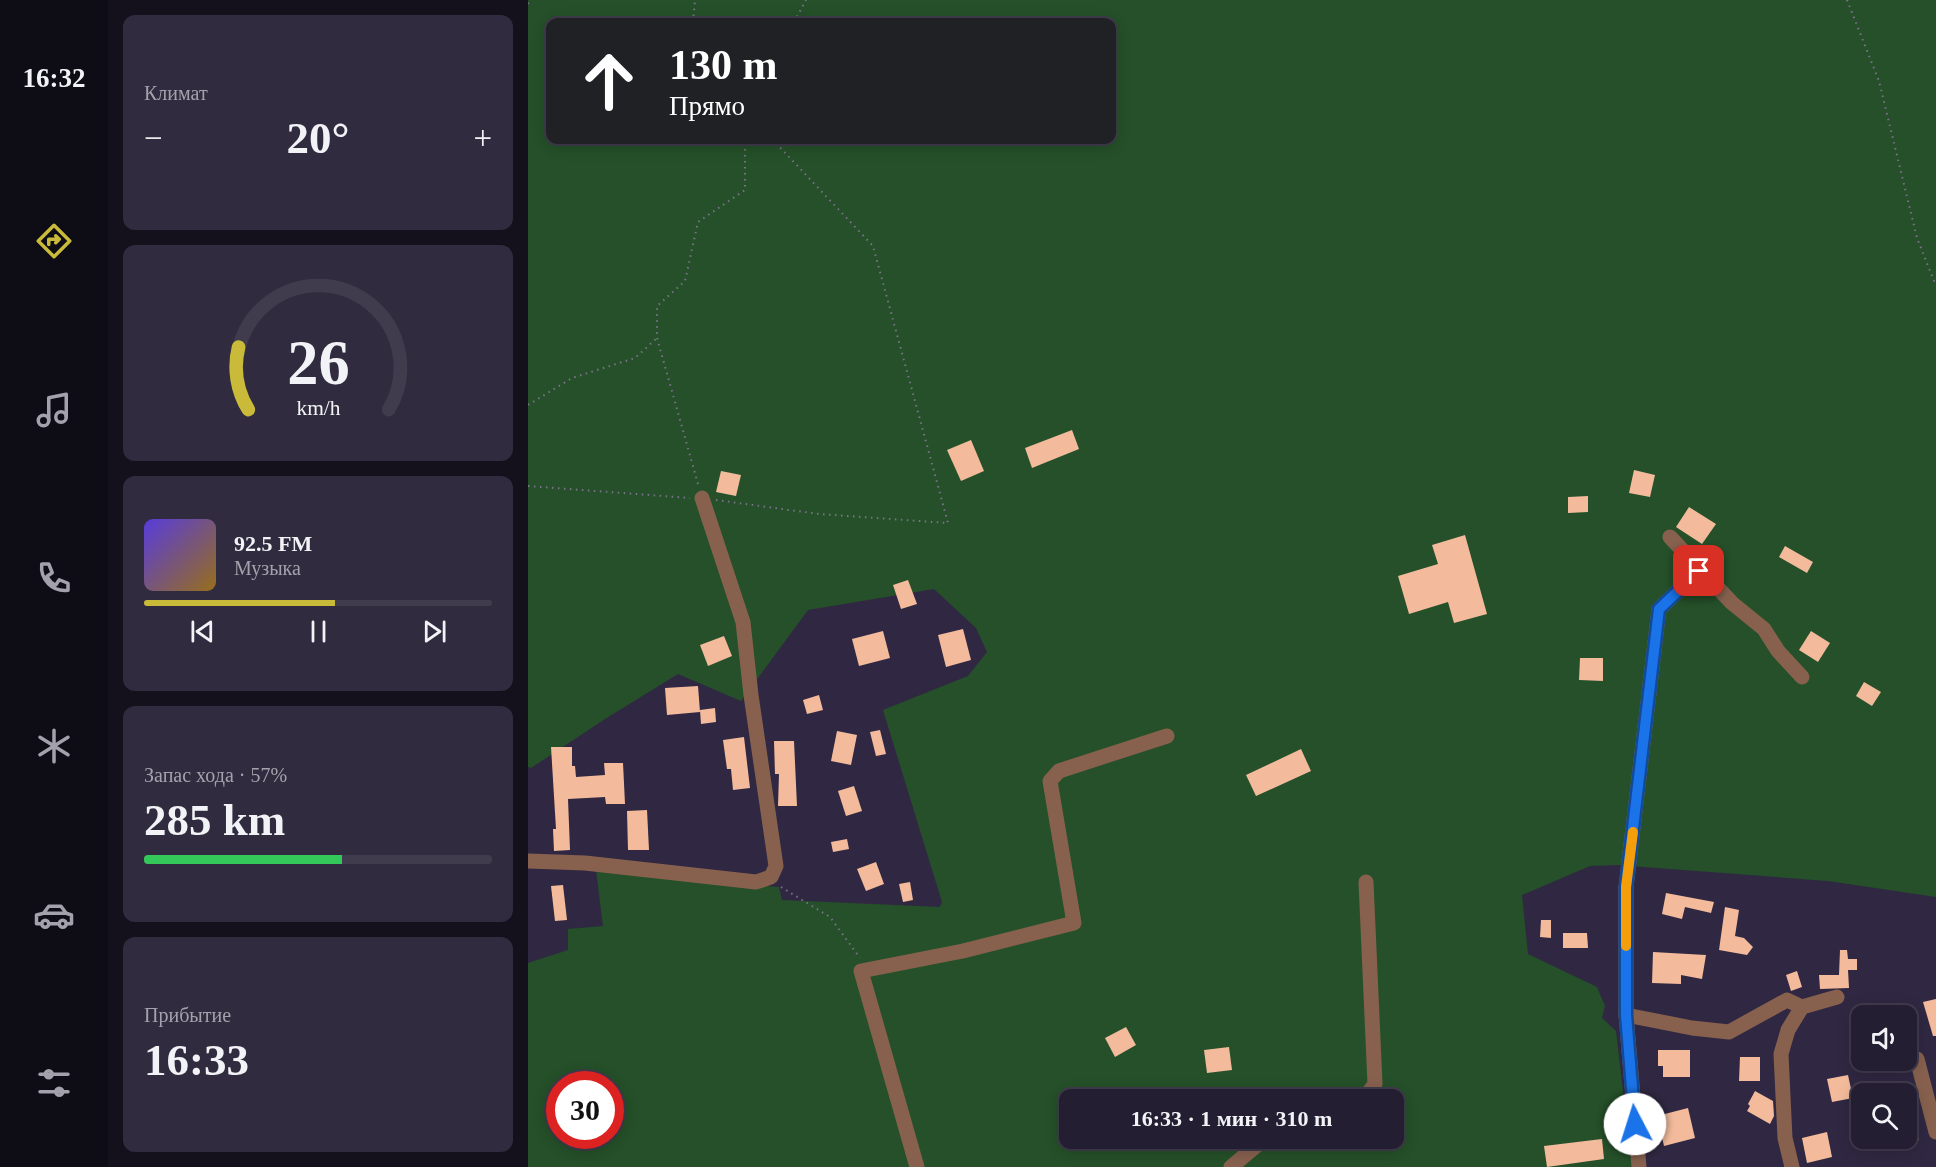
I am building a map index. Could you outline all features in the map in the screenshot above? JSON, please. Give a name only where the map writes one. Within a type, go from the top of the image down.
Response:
[{"type":"street","points":[[528,861],[585,863],[756,882],[771,877],[776,866],[751,695],[743,622],[702,498]]},
{"type":"street","points":[[1670,537],[1699,571],[1732,603],[1764,629],[1779,651],[1802,677]]},
{"type":"street","points":[[1639,1167],[1626,1015],[1626,887],[1659,609],[1699,571]]},
{"type":"street","points":[[917,1167],[861,971],[963,951],[1074,922],[1050,781],[1059,771],[1167,736]]},
{"type":"street","points":[[1366,882],[1375,1084],[1371,1089]]},
{"type":"street","points":[[1626,1015],[1692,1028],[1729,1032],[1787,1000],[1802,1006],[1837,997]]},
{"type":"street","points":[[1792,1167],[1785,1138],[1781,1054],[1788,1030],[1802,1006]]},
{"type":"street","points":[[1917,1059],[1936,1132]]},
{"type":"street","points":[[1231,1167],[1254,1149]]},
{"type":"path","points":[[693,18],[694,0]]},
{"type":"path","points":[[796,18],[806,0]]},
{"type":"path","points":[[1847,0],[1879,81],[1917,238],[1936,286]]},
{"type":"path","points":[[702,498],[657,338],[657,306],[685,281],[698,222],[745,190],[745,144]]},
{"type":"path","points":[[528,486],[702,498],[819,514],[948,523],[873,246],[778,144]]},
{"type":"path","points":[[528,405],[572,378],[635,358],[657,338]]},
{"type":"path","points":[[771,877],[787,892],[812,904],[830,917],[863,963],[861,971]]},
{"type":"green space","points":[[528,0],[1936,0],[1936,897],[1828,881],[1617,865],[1590,866],[1522,895],[1528,954],[1597,987],[1605,1006],[1602,1018],[1616,1031],[1632,1167],[528,1167],[528,963],[568,950],[568,929],[603,926],[596,870],[779,887],[782,900],[940,907],[942,902],[883,710],[968,676],[987,652],[976,628],[934,589],[808,610],[741,701],[678,674],[531,768],[528,767]]},
{"type":"building","points":[[1072,430],[1079,449],[1032,468],[1025,448]]},
{"type":"building","points":[[971,440],[984,471],[961,481],[947,450]]},
{"type":"building","points":[[1634,470],[1655,475],[1650,497],[1629,493]]},
{"type":"building","points":[[721,471],[741,475],[736,496],[716,492]]},
{"type":"building","points":[[1588,496],[1588,512],[1568,513],[1568,497]]},
{"type":"building","points":[[1689,507],[1716,524],[1702,544],[1676,527]]},
{"type":"building","points":[[1465,535],[1487,614],[1454,623],[1448,602],[1409,614],[1398,576],[1438,564],[1432,545]]},
{"type":"building","points":[[1785,546],[1813,562],[1807,573],[1779,557]]},
{"type":"building","points":[[908,580],[917,604],[901,609],[893,585]]},
{"type":"building","points":[[963,629],[971,660],[946,667],[938,635]]},
{"type":"building","points":[[883,631],[890,658],[859,666],[852,639]]},
{"type":"building","points":[[1811,631],[1830,643],[1818,662],[1799,650]]},
{"type":"building","points":[[724,636],[732,656],[708,666],[700,645]]},
{"type":"building","points":[[1580,658],[1603,658],[1603,681],[1579,680]]},
{"type":"building","points":[[1864,682],[1881,692],[1872,706],[1856,696]]},
{"type":"building","points":[[698,686],[700,712],[667,715],[665,688]]},
{"type":"building","points":[[819,695],[823,710],[807,714],[803,700]]},
{"type":"building","points":[[715,708],[716,722],[701,724],[700,710]]},
{"type":"building","points":[[880,730],[886,754],[876,756],[870,732]]},
{"type":"building","points":[[837,731],[857,735],[851,765],[831,761]]},
{"type":"building","points":[[744,737],[750,788],[733,790],[731,769],[727,769],[723,740]]},
{"type":"building","points":[[774,741],[794,741],[797,806],[778,806],[779,774],[775,774]]},
{"type":"building","points":[[551,747],[572,747],[572,766],[575,766],[576,777],[605,775],[604,763],[623,763],[625,804],[606,804],[605,797],[568,799],[570,850],[554,851],[553,829],[556,829]]},
{"type":"building","points":[[1301,749],[1311,771],[1256,796],[1246,775]]},
{"type":"building","points":[[854,786],[862,811],[846,816],[838,791]]},
{"type":"building","points":[[647,810],[649,850],[628,850],[627,811]]},
{"type":"building","points":[[847,839],[849,849],[833,852],[831,842]]},
{"type":"building","points":[[876,862],[884,884],[866,891],[857,869]]},
{"type":"building","points":[[910,882],[913,900],[903,902],[899,884]]},
{"type":"building","points":[[563,885],[567,920],[555,921],[551,886]]},
{"type":"building","points":[[1666,893],[1714,902],[1711,913],[1685,907],[1682,919],[1662,914]]},
{"type":"building","points":[[1725,907],[1739,910],[1735,936],[1744,938],[1753,947],[1747,955],[1719,950]]},
{"type":"building","points":[[1541,920],[1551,920],[1551,938],[1540,937]]},
{"type":"building","points":[[1563,933],[1587,933],[1588,948],[1563,948]]},
{"type":"building","points":[[1840,950],[1847,950],[1848,959],[1857,959],[1857,970],[1848,970],[1849,988],[1820,989],[1819,975],[1839,975]]},
{"type":"building","points":[[1653,952],[1706,955],[1702,979],[1681,975],[1681,984],[1652,983]]},
{"type":"building","points":[[1797,971],[1802,987],[1791,991],[1786,975]]},
{"type":"building","points":[[1936,999],[1936,1036],[1933,1036],[1923,1002]]},
{"type":"building","points":[[1126,1027],[1136,1045],[1115,1057],[1105,1038]]},
{"type":"building","points":[[1229,1047],[1232,1070],[1207,1073],[1204,1050]]},
{"type":"building","points":[[1658,1050],[1690,1050],[1690,1077],[1663,1077],[1663,1066],[1658,1066]]},
{"type":"building","points":[[1740,1057],[1760,1057],[1760,1081],[1739,1081]]},
{"type":"building","points":[[1848,1075],[1851,1098],[1832,1102],[1827,1079]]},
{"type":"building","points":[[1755,1091],[1773,1101],[1774,1116],[1770,1124],[1747,1111]]},
{"type":"building","points":[[1688,1108],[1695,1138],[1664,1146],[1657,1116]]},
{"type":"building","points":[[1827,1132],[1832,1157],[1807,1163],[1802,1138]]},
{"type":"building","points":[[1602,1139],[1604,1159],[1547,1167],[1544,1146]]},
{"type":"slow traffic","points":[[1626,946],[1626,887],[1633,832]]},
{"type":"route","points":[[1635,1124],[1626,1015],[1626,887],[1659,609],[1699,571]]}]
